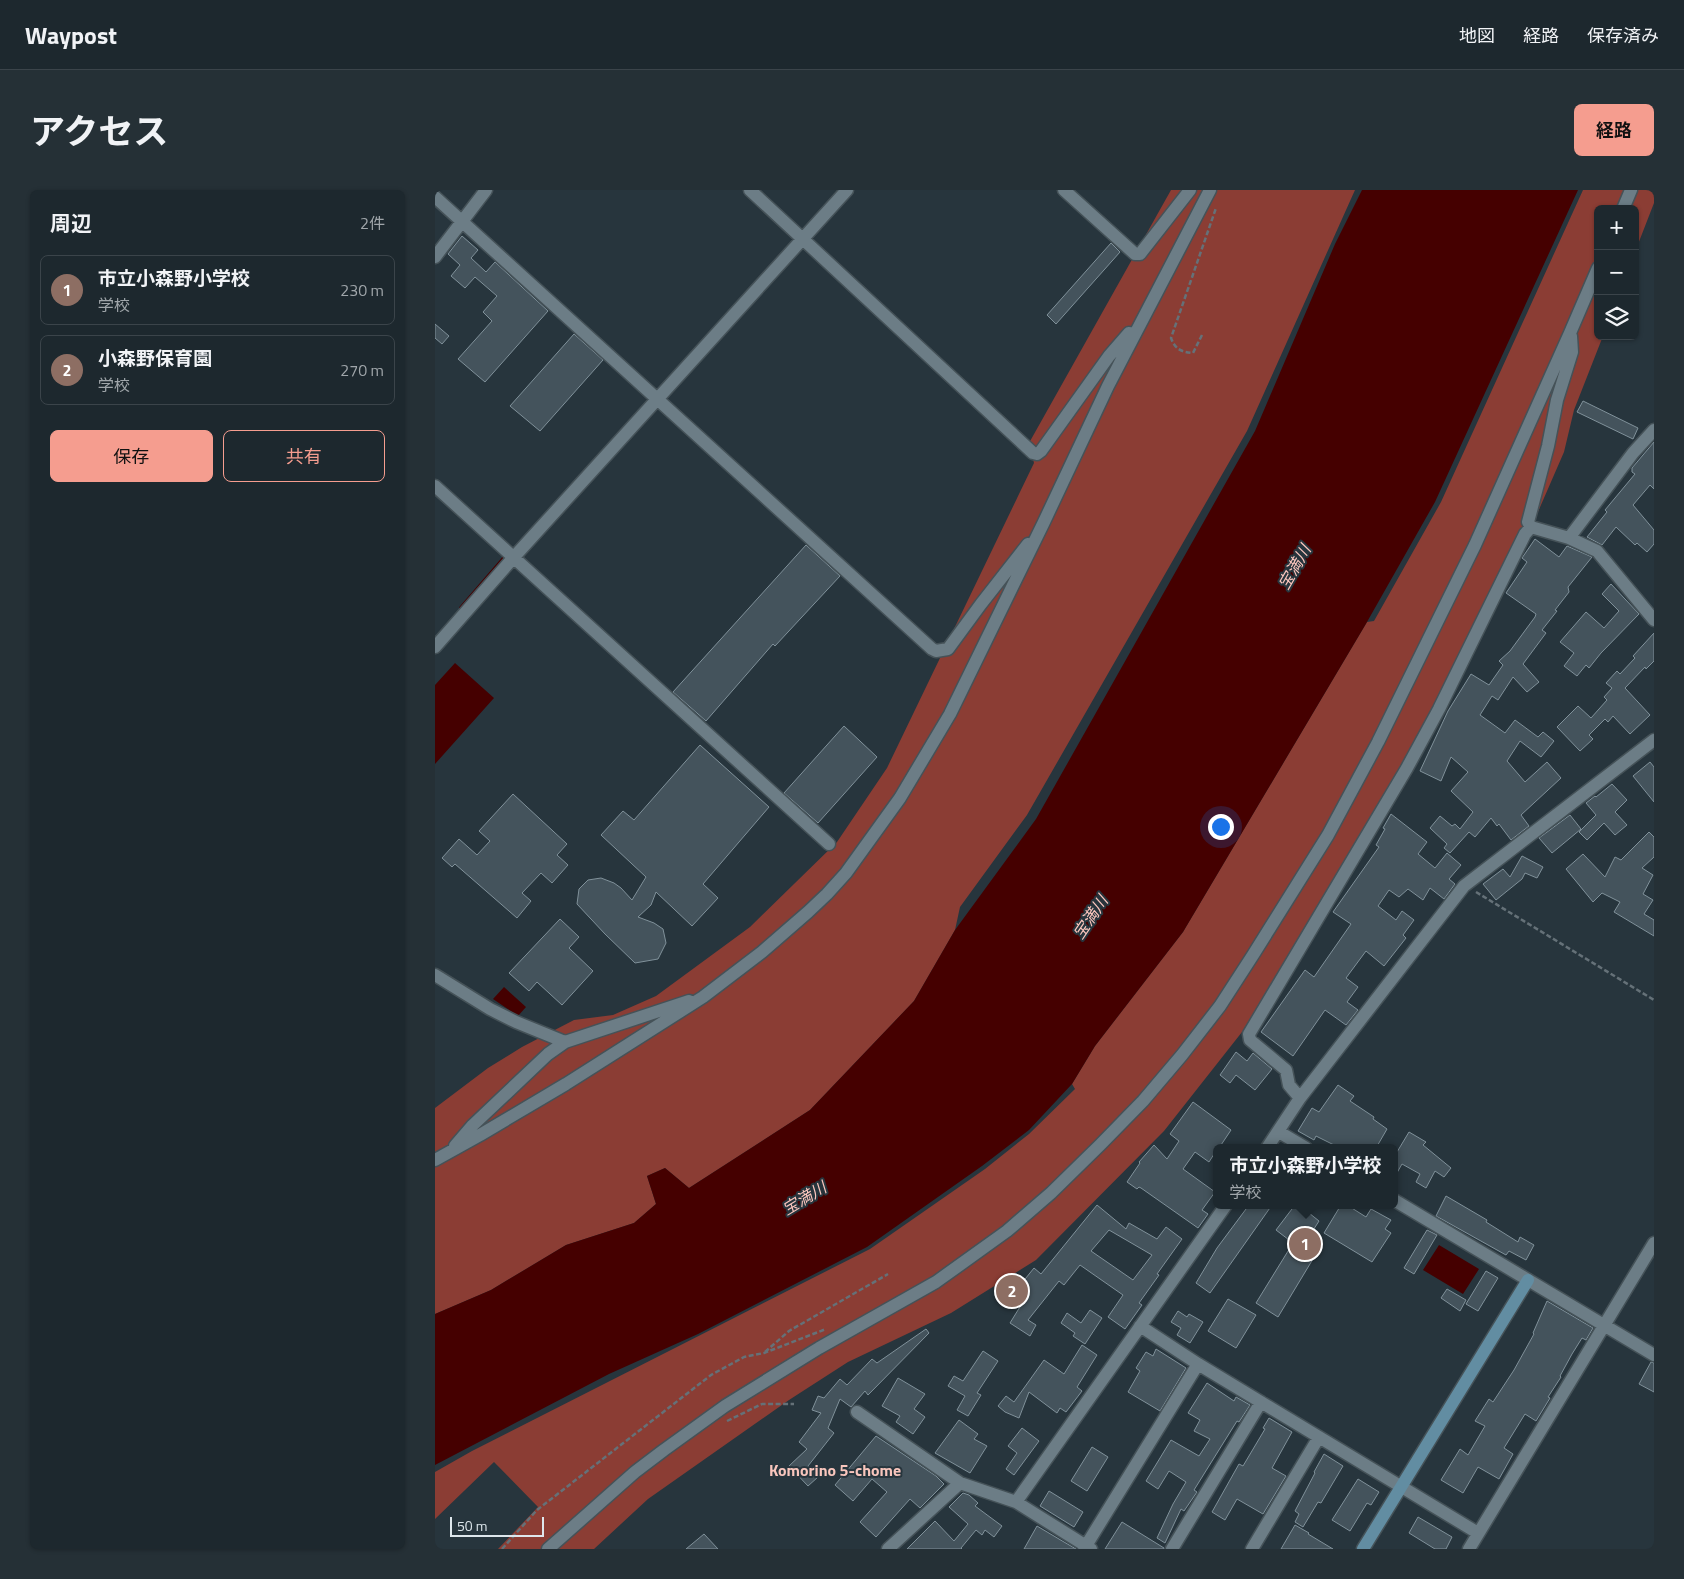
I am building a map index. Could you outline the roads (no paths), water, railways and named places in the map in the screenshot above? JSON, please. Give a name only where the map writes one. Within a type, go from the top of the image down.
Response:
[{"type":"street","points":[[435,257],[486,190]]},
{"type":"street","points":[[750,190],[1033,453],[1037,454],[1041,451],[1109,356],[1141,322]]},
{"type":"street","points":[[435,647],[514,557],[847,190]]},
{"type":"street","points":[[1064,190],[1135,254],[1140,254],[1190,190]]},
{"type":"street","points":[[435,1160],[480,1136],[566,1084],[703,997],[762,952],[827,894],[846,873],[882,826],[924,760],[950,714],[1104,394],[1210,190]]},
{"type":"street","points":[[1625,205],[1631,190]]},
{"type":"street","points":[[435,196],[657,400],[936,651],[948,649],[1043,524]]},
{"type":"street","points":[[548,1549],[635,1472],[725,1406],[819,1348],[936,1282],[1007,1231],[1062,1182],[1160,1082],[1220,1006],[1328,835],[1378,742],[1443,613],[1594,277]]},
{"type":"street","points":[[1570,333],[1572,352],[1557,400],[1548,446],[1528,516],[1528,522],[1531,526],[1569,538],[1597,551],[1654,620]]},
{"type":"street","points":[[1569,538],[1633,453],[1654,430]]},
{"type":"street","points":[[435,486],[829,844]]},
{"type":"street","points":[[1300,1098],[1289,1085],[1286,1070],[1249,1040],[1249,1034],[1407,768],[1443,700],[1525,534],[1531,526]]},
{"type":"street","points":[[1270,1144],[1300,1098],[1464,886],[1654,740]]},
{"type":"street","points":[[435,975],[490,1009],[565,1042]]},
{"type":"street","points":[[453,1149],[473,1125],[548,1054],[565,1042],[703,997]]},
{"type":"street","points":[[1279,1132],[1299,1144]]},
{"type":"street","points":[[1398,1202],[1654,1355]]},
{"type":"street","points":[[1016,1502],[1223,1209]]},
{"type":"street","points":[[1469,1549],[1654,1243]]},
{"type":"street","points":[[1363,1549],[1528,1280]]},
{"type":"street","points":[[1140,1326],[1197,1364],[1478,1533]]},
{"type":"street","points":[[857,1412],[960,1483],[1016,1502],[1087,1548],[1197,1364]]},
{"type":"street","points":[[1172,1549],[1261,1402]]},
{"type":"street","points":[[1252,1549],[1319,1437]]},
{"type":"street","points":[[888,1549],[960,1483]]},
{"type":"water","name":"宝満川","points":[[1362,190],[1578,190],[1435,502],[1367,622],[1183,932],[1095,1046],[1072,1084],[1029,1130],[982,1166],[867,1247],[698,1334],[609,1374],[435,1465],[435,1314],[491,1290],[566,1245],[634,1223],[656,1204],[647,1176],[665,1168],[689,1188],[810,1110],[914,1001],[955,930],[1036,819],[1255,431],[1335,244]]},
{"type":"water","points":[[455,663],[494,698],[435,764],[435,685]]},
{"type":"water","points":[[504,987],[526,1007],[518,1016],[493,999]]},
{"type":"water","points":[[1439,1245],[1479,1269],[1463,1294],[1423,1270]]},
{"type":"waterway","points":[[461,608],[505,557]]},
{"type":"place","name":"市立小森野小学校","points":[[1305,1244]]},
{"type":"place","name":"小森野保育園","points":[[1012,1291]]},
{"type":"district","name":"Komorino 5-chome","points":[[835,1470]]}]
